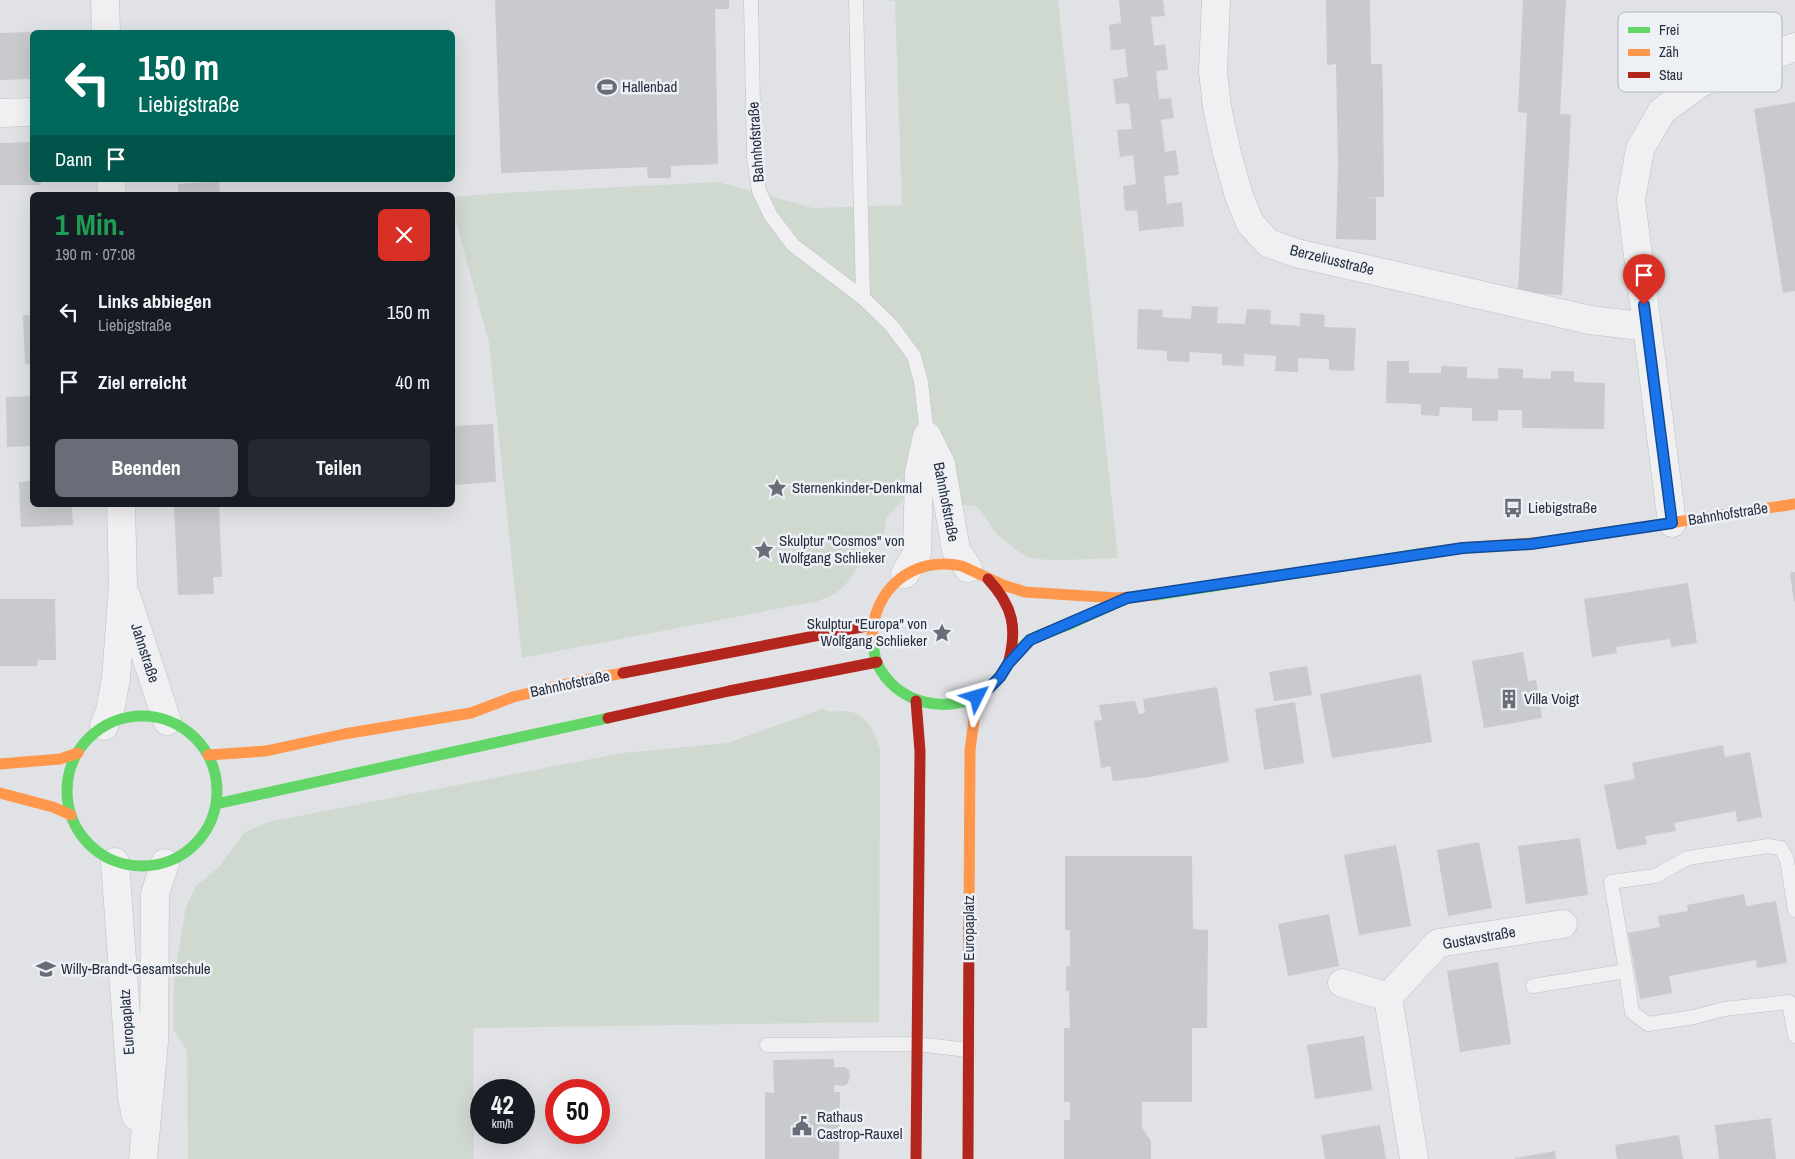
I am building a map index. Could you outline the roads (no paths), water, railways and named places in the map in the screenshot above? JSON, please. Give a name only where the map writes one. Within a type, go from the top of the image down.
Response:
[{"type":"main road","name":"Bahnhofstraße","points":[[208,755],[266,751],[344,734],[471,713],[513,697],[575,682],[872,625],[874,615],[883,596],[897,580],[905,574],[925,565],[958,564],[1020,592],[1127,598],[1463,548],[1531,544],[1795,504]]},
{"type":"main road","points":[[978,573],[999,590],[1007,603],[1012,618],[1013,649],[1008,664]]},
{"type":"main road","name":"Bahnhofstraße","points":[[977,697],[1000,677],[1008,664],[1030,640],[1127,598]]},
{"type":"main road","points":[[872,625],[872,644],[877,662],[889,681],[897,689],[916,701],[936,706],[967,702],[977,697]]},
{"type":"main road","points":[[216,804],[729,691],[877,662]]},
{"type":"main road","name":"Europaplatz","points":[[968,1159],[970,750],[977,697]]},
{"type":"main road","points":[[916,701],[920,751],[916,1159]]},
{"type":"main road","points":[[150,717],[167,721],[193,736],[208,755],[216,779],[216,804],[210,824],[199,840],[183,854],[165,863],[140,866],[115,862],[96,851],[81,835],[71,816],[67,800],[67,783],[71,767],[89,738],[104,726],[126,718],[150,717]]},
{"type":"main road","points":[[0,764],[60,759],[78,753]]},
{"type":"main road","points":[[0,793],[53,807],[71,816]]},
{"type":"street","points":[[105,0],[106,30]]},
{"type":"street","name":"Berzeliusstraße","points":[[1216,0],[1213,72],[1217,107],[1239,196],[1250,223],[1268,243],[1296,254],[1590,320],[1632,325],[1646,323]]},
{"type":"street","points":[[1782,52],[1795,47]]},
{"type":"street","points":[[1672,523],[1631,200],[1640,149],[1662,111],[1688,92]]},
{"type":"street","points":[[0,112],[30,112]]},
{"type":"street","name":"Bahnhofstraße","points":[[927,436],[941,464],[956,550],[978,573]]},
{"type":"street","name":"Bahnhofstraße","points":[[905,574],[917,553],[919,472],[927,436]]},
{"type":"street","name":"Jahnstraße","points":[[104,726],[110,710],[116,678],[123,585],[121,507]]},
{"type":"street","name":"Jahnstraße","points":[[123,585],[167,721]]},
{"type":"street","name":"Europaplatz","points":[[115,862],[132,1097],[143,1155]]},
{"type":"street","name":"Europaplatz","points":[[143,1155],[154,1042],[155,894],[165,863]]},
{"type":"street","name":"Gustavstraße","points":[[1388,997],[1438,943],[1563,924]]},
{"type":"street","points":[[1342,983],[1388,997],[1414,1159]]},
{"type":"lane","name":"Bahnhofstraße","points":[[751,0],[754,159],[760,191],[771,216],[793,245],[863,298],[891,325],[914,356],[922,382],[927,436]]},
{"type":"lane","points":[[856,0],[863,298]]},
{"type":"lane","points":[[1795,910],[1786,860],[1781,848],[1768,846],[1688,858],[1654,876],[1612,882],[1632,1012],[1648,1024],[1694,1017],[1792,995],[1795,1036]]},
{"type":"lane","points":[[1533,986],[1626,971]]},
{"type":"lane","points":[[767,1045],[917,1044],[968,1050]]},
{"type":"place","name":"Hallenbad","points":[[607,87]]},
{"type":"place","name":"Sternenkinder-Denkmal","points":[[777,488]]},
{"type":"place","name":"Liebigstraße","points":[[1513,508]]},
{"type":"place","name":"Skulptur \"Cosmos\" von Wolfgang Schlieker","points":[[764,550]]},
{"type":"place","name":"Skulptur \"Europa\" von Wolfgang Schlieker","points":[[942,633]]},
{"type":"place","name":"Villa Voigt","points":[[1509,699]]},
{"type":"place","name":"Willy-Brandt-Gesamtschule","points":[[46,969]]},
{"type":"place","name":"Rathaus Castrop-Rauxel","points":[[802,1126]]}]
